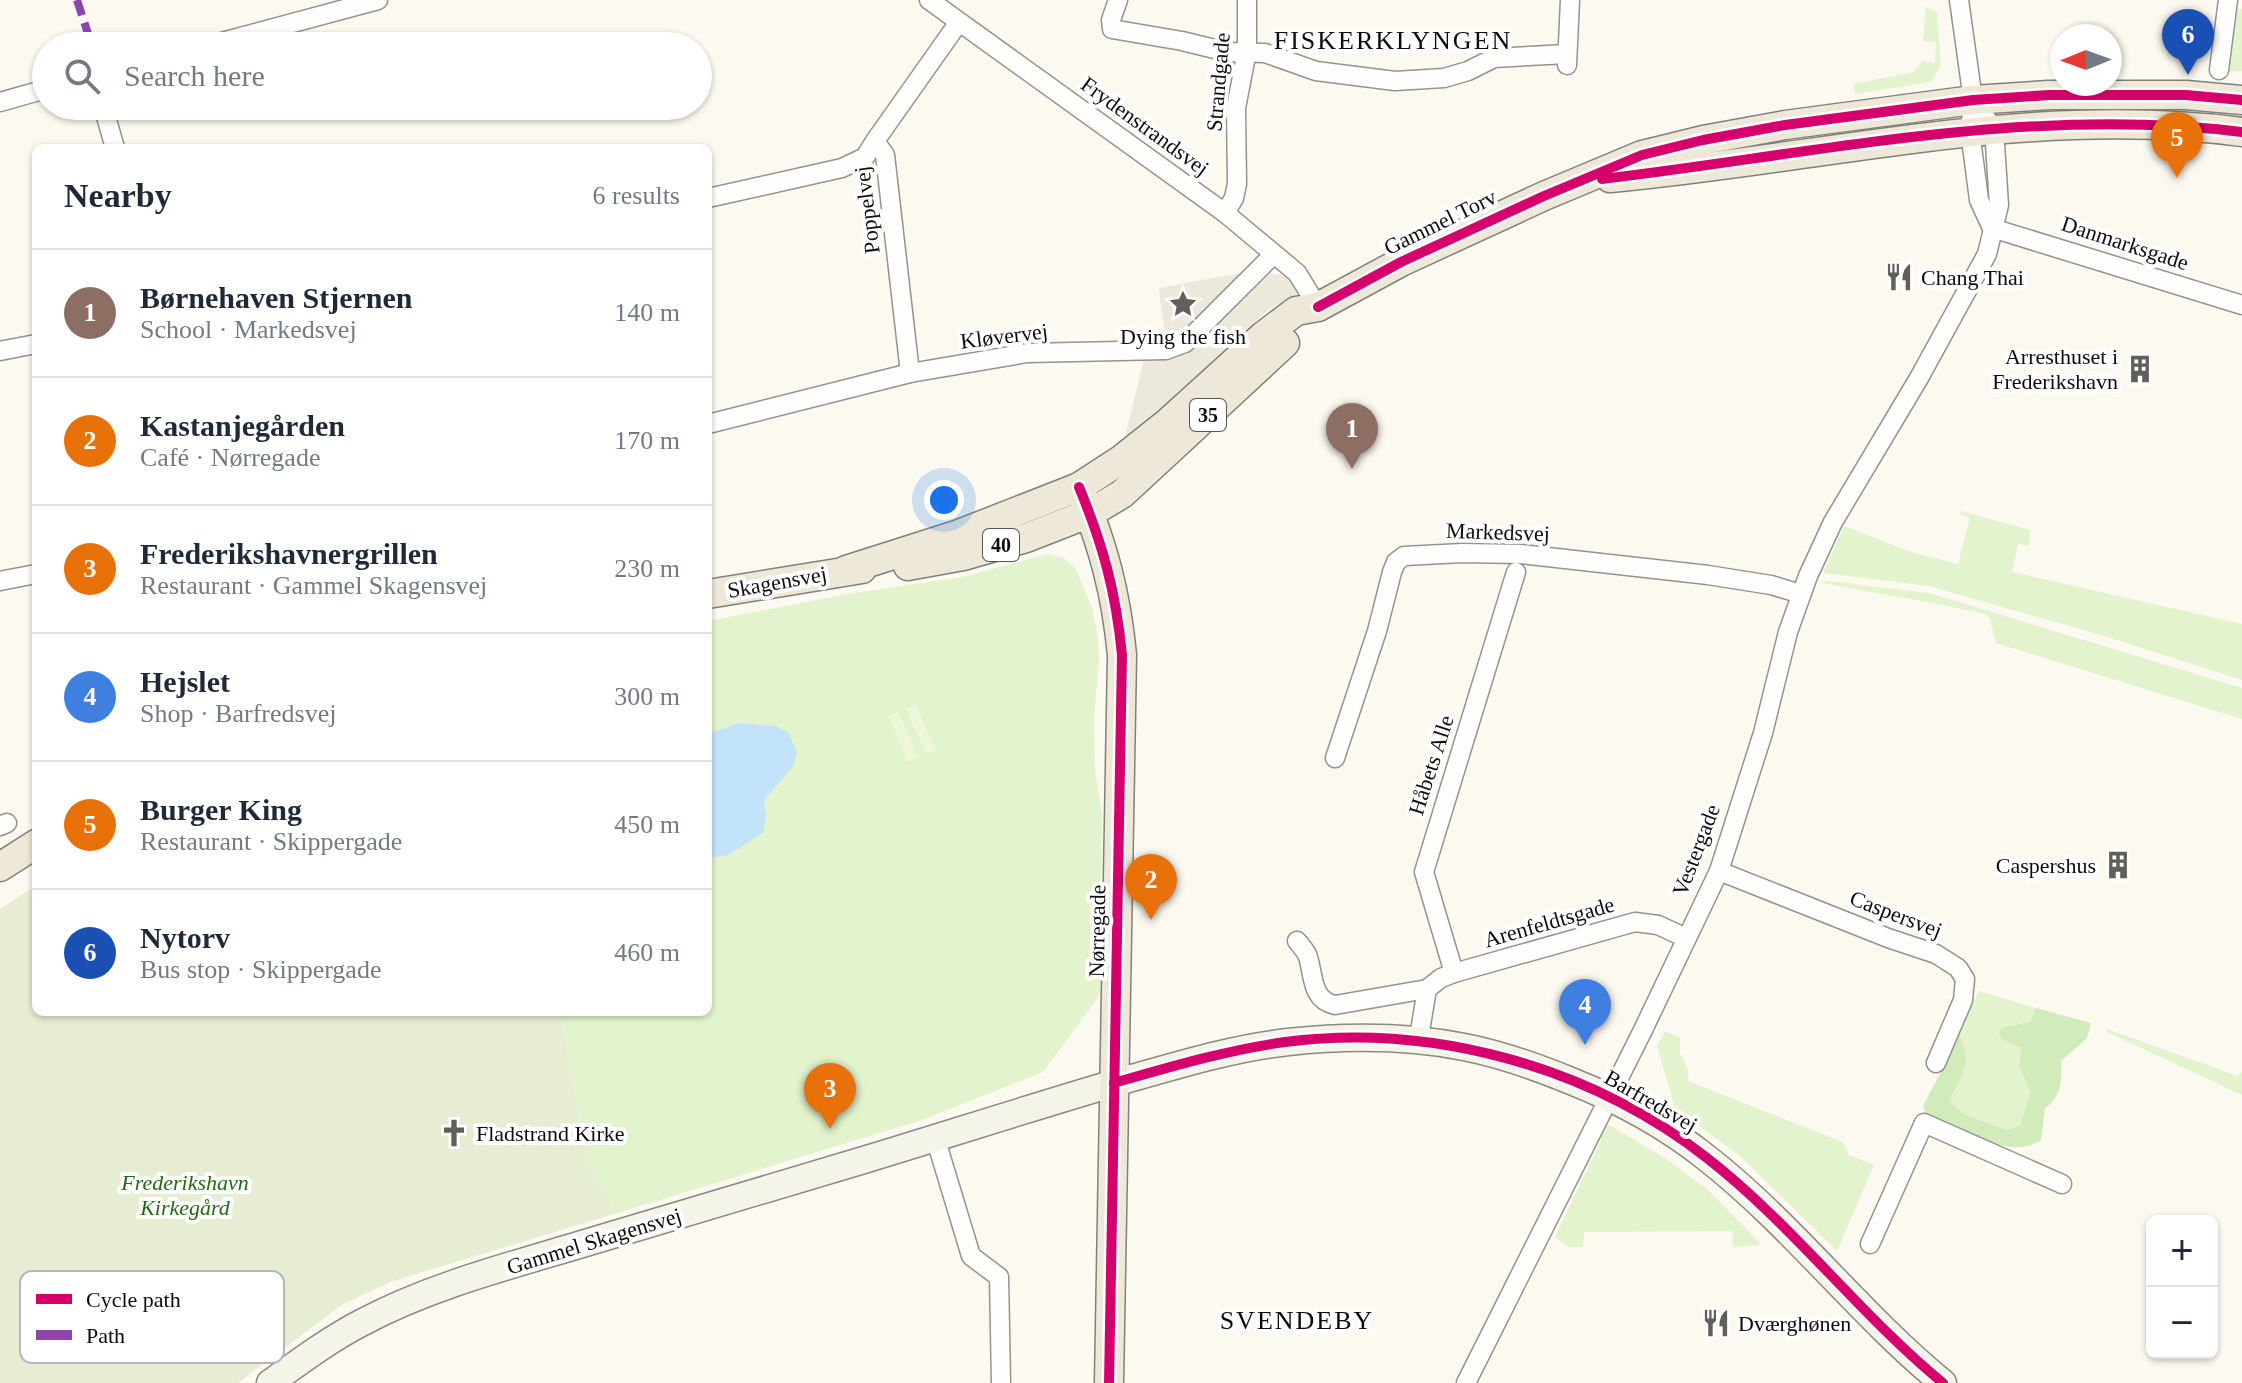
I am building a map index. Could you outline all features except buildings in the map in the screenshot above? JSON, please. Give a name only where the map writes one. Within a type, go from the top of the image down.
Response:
[{"type":"main road","name":"35","points":[[1644,165],[1703,140],[1785,125],[1973,100],[2049,95],[2186,95],[2242,100]]},
{"type":"main road","name":"35","points":[[1644,165],[1982,130],[2140,124],[2242,132]]},
{"type":"main road","name":"Gammel Torv","points":[[1079,487],[1166,424],[1263,336],[1296,311],[1318,307],[1401,262],[1544,196],[1583,181],[1644,165]]},
{"type":"main road","name":"Gammel Torv","points":[[1090,513],[1122,494],[1168,454],[1267,358],[1301,331],[1318,307]]},
{"type":"main road","name":"Nørregade","points":[[1079,487],[1106,559],[1117,603],[1122,655],[1109,1383]]},
{"type":"main road","name":"Skagensvej","points":[[846,570],[959,534],[1079,487]]},
{"type":"main road","name":"Skagensvej","points":[[712,593],[846,570],[908,565],[963,556],[1026,538],[1090,513]]},
{"type":"main road","points":[[0,867],[32,847]]},
{"type":"street","points":[[259,32],[378,0]]},
{"type":"street","name":"Frydenstrandsvej","points":[[929,0],[1225,213],[1297,273],[1318,307]]},
{"type":"street","points":[[1118,0],[1111,20],[1112,29],[1227,52],[1265,53],[1316,71],[1395,81],[1444,78],[1468,71],[1494,58],[1567,60],[1570,0]]},
{"type":"street","name":"Strandgade","points":[[1225,213],[1234,198],[1237,184],[1236,108],[1247,51],[1247,0]]},
{"type":"street","points":[[1959,0],[1973,100],[1982,130],[1979,200],[1992,228]]},
{"type":"street","points":[[2219,70],[2228,0]]},
{"type":"street","name":"Poppelvej","points":[[910,373],[885,155],[875,141],[959,22]]},
{"type":"street","points":[[0,102],[32,93]]},
{"type":"street","points":[[107,120],[114,144]]},
{"type":"street","points":[[712,197],[842,168],[865,157],[875,141]]},
{"type":"street","name":"Danmarksgade","points":[[1992,228],[2242,305]]},
{"type":"street","name":"Vestergade","points":[[1466,1383],[1719,871],[1763,733],[1788,632],[1833,522],[1948,328],[1987,254],[1992,228]]},
{"type":"street","name":"Kløvervej","points":[[712,423],[910,373],[1027,353],[1166,350],[1185,343],[1274,254]]},
{"type":"street","points":[[0,351],[32,345]]},
{"type":"street","name":"Markedsvej","points":[[1335,758],[1377,631],[1392,572],[1396,562],[1404,556],[1521,554],[1708,575],[1771,585],[1801,594]]},
{"type":"street","name":"Håbets Alle","points":[[1454,973],[1424,872],[1516,572]]},
{"type":"street","points":[[0,581],[32,575]]},
{"type":"street","name":"Caspersvej","points":[[1719,871],[1936,954],[1958,968],[1965,979],[1963,1000],[1936,1063]]},
{"type":"street","name":"Arenfeldtsgade","points":[[1297,941],[1308,954],[1319,996],[1328,1004],[1335,1005],[1427,989],[1454,973],[1635,922],[1658,925],[1686,938]]},
{"type":"street","points":[[1418,1043],[1427,989]]},
{"type":"street","name":"Barfredsvej","points":[[1114,1083],[1247,1049],[1287,1042],[1383,1039],[1464,1047],[1522,1063],[1609,1096],[1707,1158],[1797,1239],[1906,1353],[1943,1383]]},
{"type":"street","name":"Gammel Skagensvej","points":[[270,1383],[361,1322],[401,1304],[518,1263],[1114,1083]]},
{"type":"street","points":[[1870,1244],[1924,1123],[2062,1184]]},
{"type":"street","points":[[935,1137],[971,1256],[999,1277],[1001,1383]]},
{"type":"green space","points":[[1926,7],[1937,12],[1941,65],[1931,82],[1855,94],[1854,84],[1914,72],[1922,61],[1935,63],[1936,42],[1923,41]]},
{"type":"green space","points":[[2237,9],[2242,9],[2242,71],[2226,72]]},
{"type":"green space","points":[[1961,511],[2030,530],[2029,546],[2018,544],[2012,572],[2242,624],[2242,680],[2101,635],[1929,586],[1823,573],[1844,526],[1911,552],[1958,564],[1970,518],[1959,514]]},
{"type":"green space","points":[[1048,554],[1064,558],[1076,569],[1092,608],[1099,659],[1094,719],[1095,770],[1102,815],[1100,995],[1043,1072],[925,1119],[614,1214],[608,1196],[588,1167],[561,1016],[712,1016],[712,620],[848,594],[962,577]]},
{"type":"green space","points":[[1819,582],[1929,593],[2242,688],[2242,719],[1996,643],[1986,614]]},
{"type":"green space","points":[[916,704],[936,750],[926,755],[906,709]]},
{"type":"green space","points":[[898,712],[919,758],[908,762],[888,716]]},
{"type":"green space","name":"Frederikshavn Kirkegård","points":[[32,889],[32,1016],[561,1016],[588,1167],[608,1196],[614,1214],[393,1281],[343,1304],[284,1348],[284,1271],[20,1271],[20,1363],[265,1363],[238,1383],[0,1383],[0,909]]},
{"type":"green space","points":[[1979,991],[2036,1008],[2030,1022],[2004,1026],[1999,1032],[2001,1039],[2021,1048],[2019,1065],[2030,1092],[2020,1125],[2007,1130],[1966,1115],[1950,1102],[1965,1063],[1959,1031]]},
{"type":"green space","points":[[2036,1008],[2091,1023],[2087,1038],[2061,1061],[2060,1087],[2055,1099],[2045,1108],[2041,1140],[2028,1146],[1999,1145],[1927,1117],[1923,1106],[1959,1031],[1965,1064],[1950,1102],[1966,1115],[2007,1130],[2020,1125],[2030,1092],[2019,1065],[2021,1048],[2001,1039],[1999,1032],[2003,1027],[2030,1022]]},
{"type":"green space","points":[[2107,1029],[2238,1076],[2242,1072],[2242,1095],[2107,1032]]},
{"type":"green space","points":[[1665,1031],[1681,1038],[1680,1052],[1688,1070],[1688,1081],[1843,1142],[1849,1155],[1874,1165],[1837,1251],[1741,1157],[1675,1108],[1657,1046]]},
{"type":"green space","points":[[1606,1123],[1663,1157],[1706,1188],[1762,1245],[1733,1247],[1732,1231],[1584,1232],[1583,1247],[1569,1247],[1555,1237]]},
{"type":"shaded area","points":[[1252,271],[1286,276],[1298,293],[1269,309],[1124,441],[1148,343],[1165,339],[1159,288]]},
{"type":"water","points":[[739,723],[775,726],[788,732],[797,752],[793,767],[764,800],[766,816],[763,833],[728,855],[712,857],[712,733]]},
{"type":"marked path","points":[[77,0],[87,32]]},
{"type":"cycle path","points":[[1318,307],[1401,262],[1544,196],[1642,155],[1703,140],[1785,125],[1973,100],[2049,95],[2186,95],[2242,100]]},
{"type":"cycle path","points":[[1602,179],[1841,146],[2001,128],[2081,124],[2162,125],[2242,132]]},
{"type":"cycle path","points":[[1079,487],[1107,569],[1122,655],[1109,1383]]},
{"type":"cycle path","points":[[1114,1083],[1242,1050],[1285,1042],[1340,1038],[1396,1039],[1452,1046],[1507,1058],[1560,1076],[1612,1098],[1661,1126],[1707,1158],[1768,1212],[1883,1328],[1943,1383]]},
{"type":"place","name":"Nytorv","points":[[2188,75]]},
{"type":"place","name":"Burger King","points":[[2177,178]]},
{"type":"place","name":"Chang Thai","points":[[1899,277]]},
{"type":"place","name":"Dying the fish","points":[[1183,304]]},
{"type":"place","name":"Arresthuset i Frederikshavn","points":[[2140,369]]},
{"type":"place","name":"Børnehaven Stjernen","points":[[1352,469]]},
{"type":"place","name":"Caspershus","points":[[2118,865]]},
{"type":"place","name":"Kastanjegården","points":[[1151,920]]},
{"type":"place","name":"Hejslet","points":[[1585,1045]]},
{"type":"place","name":"Frederikshavnergrillen","points":[[830,1129]]},
{"type":"place","name":"Fladstrand Kirke","points":[[454,1133]]},
{"type":"place","name":"Dværghønen","points":[[1716,1323]]},
{"type":"district","name":"FISKERKLYNGEN","points":[[1393,40]]},
{"type":"district","name":"SVENDEBY","points":[[1297,1320]]}]
